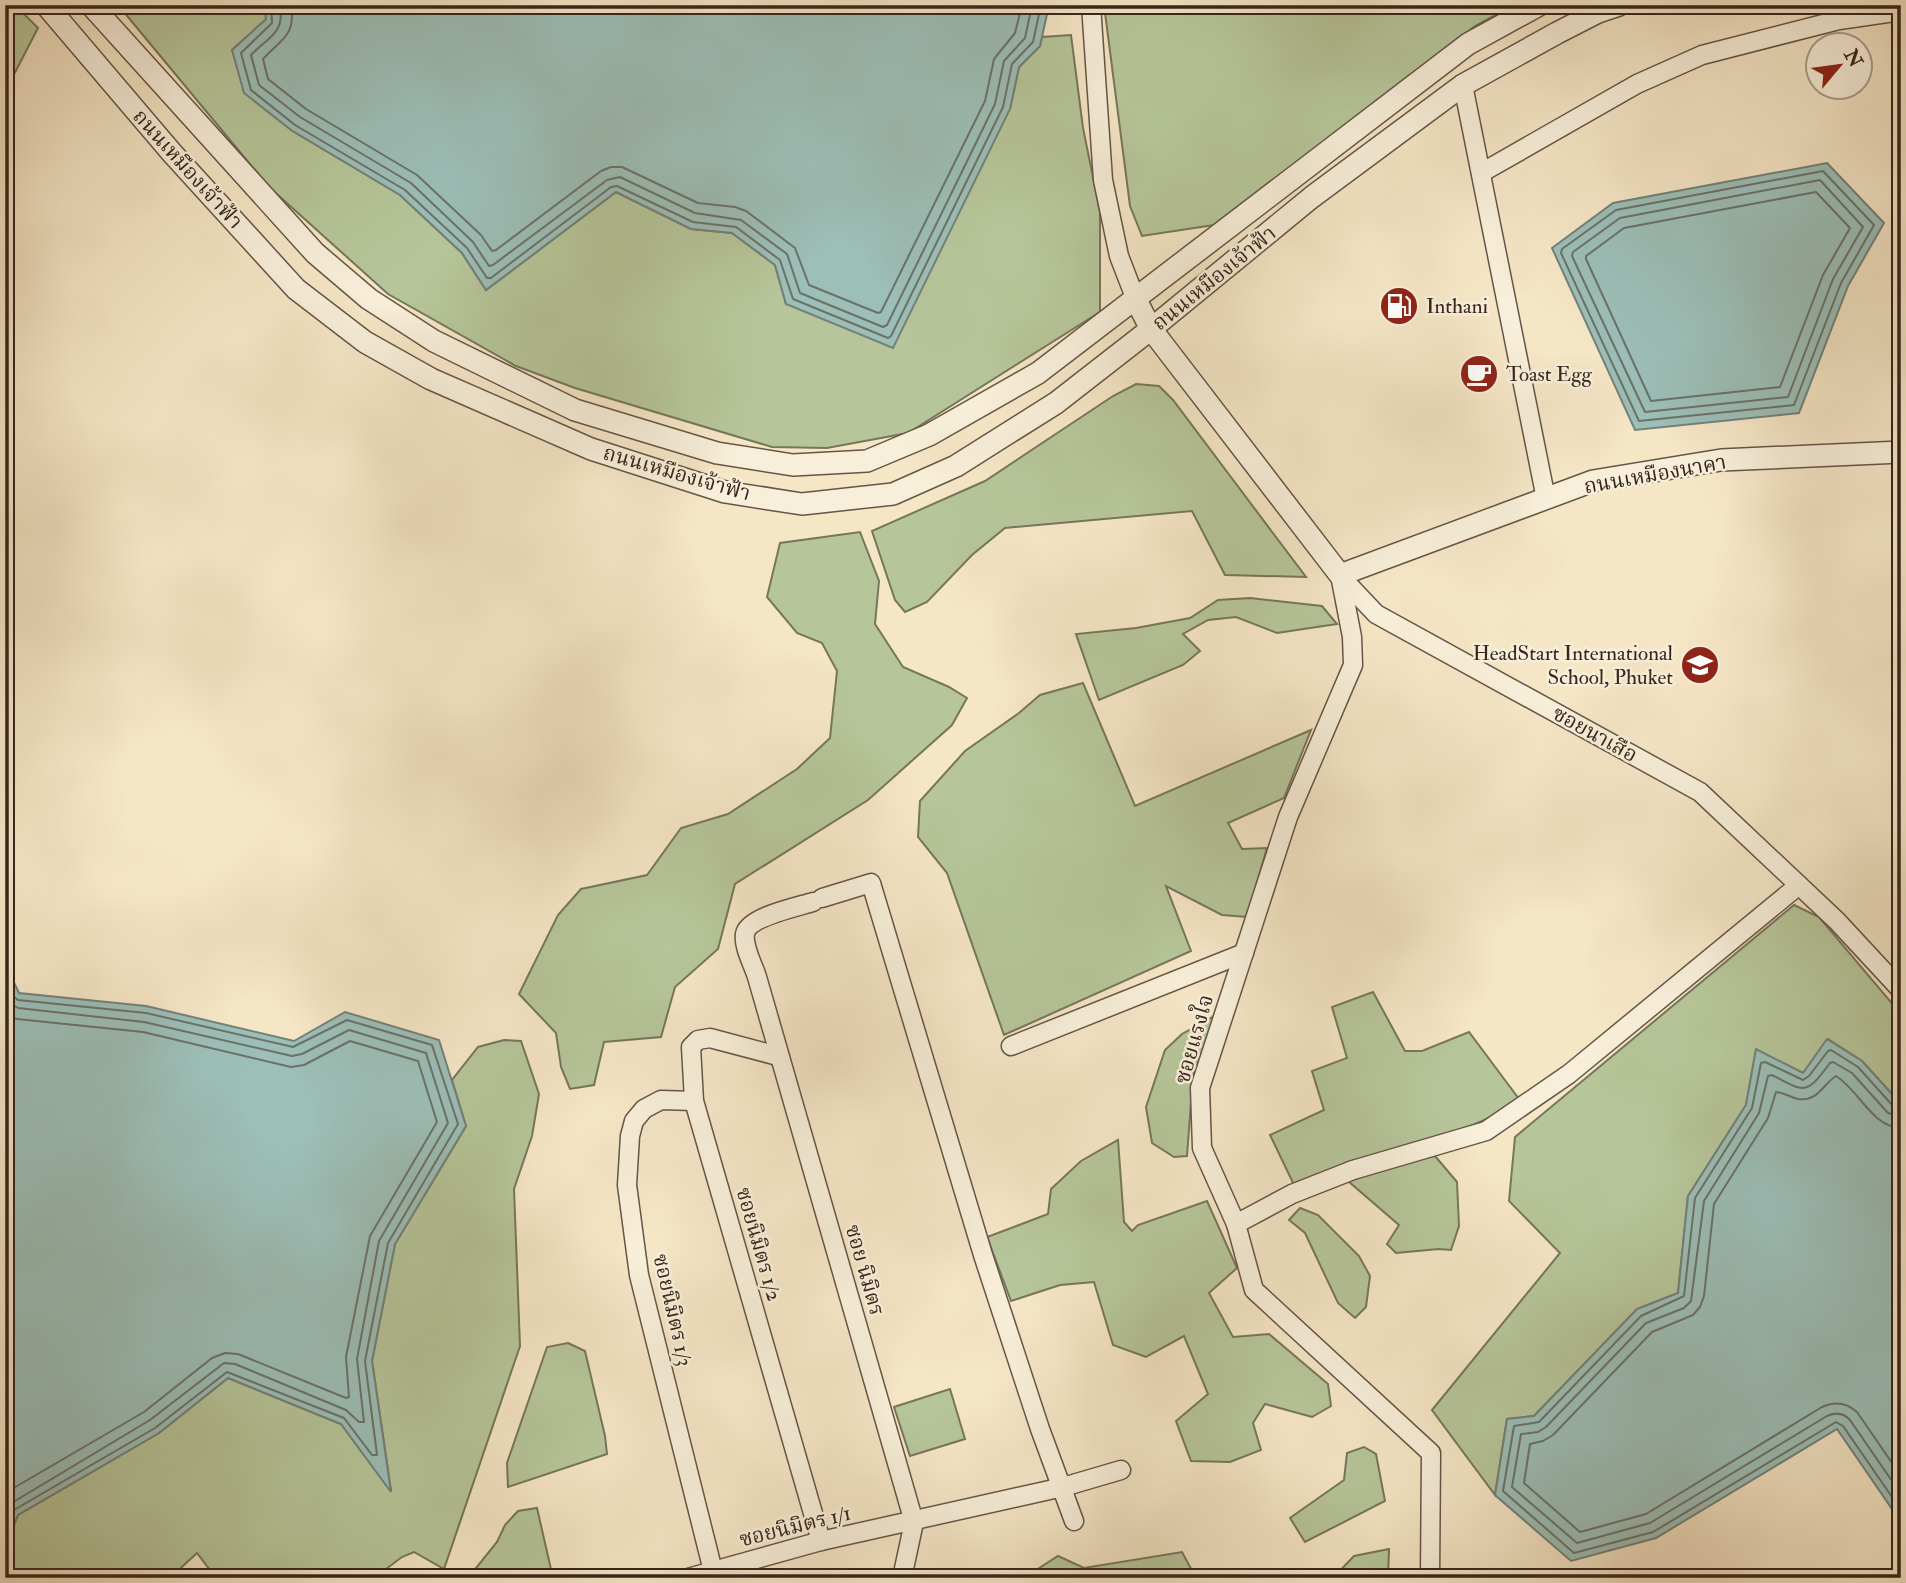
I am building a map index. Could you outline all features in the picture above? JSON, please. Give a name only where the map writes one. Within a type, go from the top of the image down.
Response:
[{"type":"street","name":"ถนนเหมืองเจ้าฟ้า","points":[[46,5],[173,153],[296,289],[365,342],[420,373],[591,449],[725,492],[802,504],[893,494],[956,466],[1056,403],[1312,197],[1463,85],[1598,12],[1619,5]]},
{"type":"street","name":"ถนนเหมืองเจ้าฟ้า","points":[[91,5],[315,253],[369,299],[434,341],[575,410],[717,453],[793,465],[867,461],[929,435],[1038,373],[1468,44],[1539,5]]},
{"type":"street","points":[[1091,5],[1103,180],[1119,256],[1136,300]]},
{"type":"street","points":[[1481,173],[1637,84],[1702,55],[1839,20],[1901,11]]},
{"type":"street","points":[[1463,85],[1546,499]]},
{"type":"street","name":"ซอยนาเสือ","points":[[1136,300],[1151,329],[1340,575],[1376,614],[1700,792],[1837,921],[1901,990]]},
{"type":"street","points":[[1038,373],[1056,403]]},
{"type":"street","name":"ถนนเหมืองนาคา","points":[[1340,575],[1593,481],[1721,460],[1901,452]]},
{"type":"street","name":"ซอยแรงใจ","points":[[1340,575],[1352,636],[1353,665],[1289,817],[1200,1088],[1202,1148],[1236,1224],[1254,1290],[1431,1453],[1430,1578]]},
{"type":"street","name":"ซอย นิมิตร","points":[[902,1578],[914,1522],[745,943],[745,931],[751,924],[764,917],[871,883],[982,1255],[1040,1429],[1063,1487]]},
{"type":"street","points":[[1236,1224],[1292,1194],[1353,1171],[1486,1132],[1569,1073],[1799,885]]},
{"type":"street","points":[[1011,1046],[1244,953]]},
{"type":"street","name":"ซอยนิมิตร 1/2","points":[[778,1056],[710,1038],[698,1040],[691,1047],[694,1101],[821,1541]]},
{"type":"street","name":"ซอยนิมิตร 1/3","points":[[694,1101],[661,1100],[644,1109],[634,1121],[630,1136],[627,1185],[639,1275],[713,1571]]},
{"type":"street","name":"ซอยนิมิตร 1/1","points":[[688,1578],[821,1541],[1063,1487],[1121,1470]]},
{"type":"street","points":[[1063,1487],[1074,1521]]},
{"type":"green space","points":[[5,5],[15,5],[38,28],[5,92]]},
{"type":"green space","points":[[118,5],[264,5],[267,19],[232,50],[291,130],[400,195],[462,253],[486,290],[616,192],[691,229],[732,233],[775,265],[786,304],[1010,109],[1019,67],[1040,46],[1042,37],[1071,35],[1083,128],[1100,212],[1100,312],[908,433],[827,448],[772,447],[575,388],[516,366],[388,294],[269,187]]},
{"type":"green space","points":[[1104,5],[1514,5],[1475,26],[1214,225],[1142,236],[1130,206]]},
{"type":"green space","points":[[1136,384],[1159,386],[1173,400],[1306,577],[1225,575],[1192,511],[1005,528],[972,555],[927,602],[905,612],[895,600],[872,531],[985,481],[1113,396]]},
{"type":"green space","points":[[860,532],[879,581],[875,624],[903,667],[967,698],[952,725],[868,800],[735,884],[718,949],[675,987],[661,1037],[604,1042],[594,1085],[570,1089],[561,1067],[556,1033],[519,994],[558,915],[581,889],[647,875],[681,828],[728,814],[797,769],[830,738],[837,671],[822,643],[797,633],[767,597],[780,543]]},
{"type":"green space","points":[[1250,598],[1322,606],[1337,624],[1277,633],[1236,617],[1208,620],[1183,634],[1200,651],[1183,665],[1099,700],[1076,634],[1136,628],[1190,618],[1218,600]]},
{"type":"green space","points":[[1083,683],[1135,806],[1311,730],[1284,798],[1228,823],[1242,849],[1267,848],[1247,917],[1222,915],[1166,886],[1191,951],[1004,1035],[947,873],[918,837],[920,801],[965,751],[1040,695]]},
{"type":"green space","points":[[1794,905],[1819,917],[1901,1014],[1901,1104],[1862,1061],[1828,1039],[1803,1073],[1756,1050],[1746,1105],[1688,1196],[1678,1293],[1637,1309],[1534,1416],[1507,1419],[1495,1495],[1432,1410],[1560,1253],[1509,1201],[1515,1137]]},
{"type":"green space","points":[[1373,992],[1405,1051],[1422,1051],[1469,1032],[1519,1099],[1489,1118],[1461,1130],[1399,1147],[1295,1187],[1270,1135],[1324,1110],[1312,1071],[1347,1058],[1332,1007]]},
{"type":"green space","points":[[1216,1015],[1193,1076],[1187,1156],[1174,1157],[1152,1143],[1146,1107],[1165,1050],[1182,1034]]},
{"type":"green space","points":[[504,1040],[521,1041],[539,1094],[532,1136],[514,1189],[520,1346],[444,1569],[414,1552],[402,1557],[374,1578],[216,1578],[197,1553],[170,1578],[5,1578],[5,1548],[18,1515],[159,1433],[228,1378],[341,1424],[391,1491],[372,1361],[395,1244],[466,1126],[452,1080],[478,1047]]},
{"type":"green space","points":[[1118,1140],[1124,1222],[1132,1231],[1138,1225],[1207,1201],[1237,1268],[1209,1293],[1233,1337],[1269,1334],[1328,1384],[1331,1406],[1312,1417],[1265,1404],[1253,1423],[1261,1450],[1230,1462],[1191,1461],[1176,1421],[1208,1394],[1184,1336],[1146,1357],[1113,1345],[1094,1282],[1060,1285],[1011,1301],[987,1237],[1048,1214],[1051,1189],[1081,1161]]},
{"type":"green space","points":[[1435,1156],[1457,1182],[1459,1226],[1451,1250],[1396,1253],[1387,1244],[1399,1225],[1348,1181],[1385,1167]]},
{"type":"green space","points":[[1300,1208],[1318,1215],[1359,1256],[1370,1276],[1366,1307],[1355,1318],[1338,1303],[1305,1233],[1289,1220]]},
{"type":"green space","points":[[568,1343],[585,1351],[607,1454],[508,1487],[507,1463],[547,1347]]},
{"type":"green space","points":[[950,1389],[965,1439],[910,1456],[894,1407]]},
{"type":"green space","points":[[1364,1447],[1376,1454],[1385,1501],[1305,1542],[1290,1518],[1344,1480],[1347,1453]]},
{"type":"green space","points":[[537,1508],[553,1578],[468,1578],[518,1511]]},
{"type":"green space","points":[[1389,1549],[1388,1578],[1333,1578],[1354,1556]]},
{"type":"green space","points":[[1182,1552],[1196,1578],[1024,1578],[1058,1556],[1084,1568]]},
{"type":"water","points":[[264,5],[1049,5],[1040,46],[1019,67],[1010,109],[893,348],[786,304],[775,265],[732,233],[691,229],[616,192],[486,290],[462,253],[400,195],[291,130],[244,93],[232,50],[266,19]]},
{"type":"water","points":[[1827,163],[1884,223],[1848,286],[1799,413],[1635,430],[1552,248],[1613,203]]},
{"type":"water","points":[[5,964],[19,993],[146,1006],[294,1041],[345,1012],[439,1040],[466,1126],[395,1244],[372,1361],[391,1492],[341,1424],[228,1378],[159,1433],[18,1515],[5,1548]]},
{"type":"water","points":[[1827,1039],[1862,1061],[1901,1104],[1901,1522],[1837,1429],[1656,1538],[1571,1561],[1495,1495],[1507,1419],[1534,1416],[1637,1309],[1678,1293],[1688,1196],[1746,1105],[1756,1049],[1803,1073]]},
{"type":"place","name":"Inthani","points":[[1399,306]]},
{"type":"place","name":"Toast Egg","points":[[1479,374]]},
{"type":"place","name":"HeadStart International School, Phuket","points":[[1700,665]]}]
